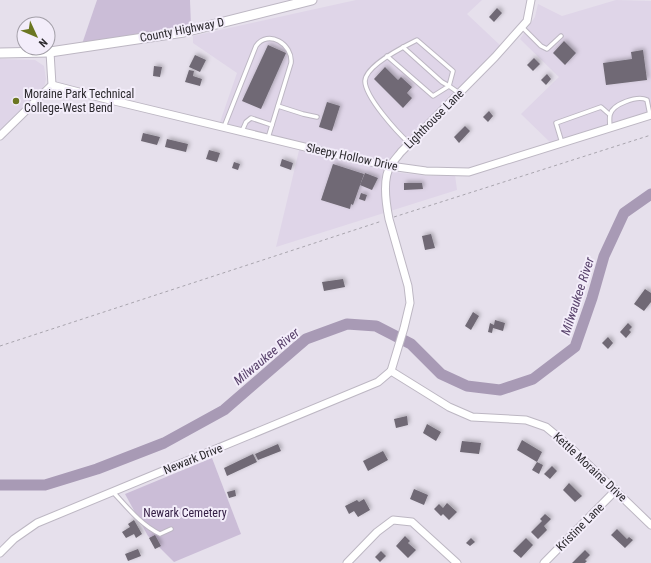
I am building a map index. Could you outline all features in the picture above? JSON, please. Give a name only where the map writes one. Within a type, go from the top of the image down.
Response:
[{"type":"main road","name":"County Highway D","points":[[56,51],[184,32],[312,0]]},
{"type":"main road","name":"County Highway D","points":[[0,53],[16,53]]},
{"type":"street","name":"Lighthouse Lane","points":[[391,371],[410,304],[408,286],[389,219],[385,189],[390,166],[409,144],[522,27],[527,21],[531,0]]},
{"type":"street","points":[[0,136],[52,85],[50,56]]},
{"type":"street","name":"Sleepy Hollow Drive","points":[[52,85],[268,138],[390,166],[426,171],[469,172],[651,115]]},
{"type":"street","name":"Kettle Moraine Drive","points":[[391,371],[449,407],[472,417],[526,420],[546,428],[570,446],[651,525]]},
{"type":"street","name":"Newark Drive","points":[[0,553],[14,539],[36,523],[378,382],[391,371]]},
{"type":"street","name":"Kristine Lane","points":[[544,563],[616,490]]},
{"type":"street","points":[[347,563],[377,532],[393,520],[412,522],[457,563]]},
{"type":"lane","points":[[522,27],[547,49],[561,36]]},
{"type":"lane","points":[[224,127],[256,46],[259,42],[265,39],[276,40],[284,44],[289,49],[292,57],[268,138]]},
{"type":"lane","points":[[387,56],[433,96],[448,86],[453,71],[417,40],[387,56],[368,74],[365,81],[368,91],[381,112],[409,144]]},
{"type":"lane","points":[[403,47],[442,82],[459,93]]},
{"type":"lane","points":[[610,128],[610,114],[615,108],[629,100],[643,98],[647,100],[651,115]]},
{"type":"lane","points":[[278,106],[317,117]]},
{"type":"lane","points":[[562,143],[556,123],[601,107],[610,114]]},
{"type":"lane","points":[[242,131],[246,122],[251,118],[272,125]]},
{"type":"lane","points":[[113,492],[142,522],[153,531],[160,534],[171,529]]},
{"type":"path","points":[[1,345],[651,135]]},
{"type":"shaded area","points":[[356,0],[482,0],[467,14],[502,47],[400,148],[383,169],[401,173],[429,176],[455,175],[457,190],[276,247],[301,142],[220,122],[237,73],[193,43],[193,36]]},
{"type":"shaded area","points":[[616,0],[651,1],[651,112],[552,144],[521,114],[559,77],[520,39],[535,17],[538,4],[562,16]]},
{"type":"shaded area","name":"Moraine Park Technical College-West Bend","points":[[0,59],[35,60],[44,66],[46,79],[40,92],[0,133]]},
{"type":"green space","points":[[97,0],[190,0],[191,26],[82,44]]},
{"type":"green space","name":"Newark Cemetery","points":[[212,458],[241,534],[174,562],[148,536],[125,494]]},
{"type":"building","points":[[497,8],[502,13],[494,22],[489,17]]},
{"type":"building","points":[[564,41],[576,53],[565,65],[553,53]]},
{"type":"building","points":[[268,45],[286,53],[261,109],[242,101]]},
{"type":"building","points":[[643,50],[647,80],[606,85],[603,63],[632,59],[631,52]]},
{"type":"building","points":[[195,55],[206,60],[200,72],[189,67]]},
{"type":"building","points":[[534,58],[540,64],[533,71],[527,65]]},
{"type":"building","points":[[154,66],[162,67],[160,77],[153,76]]},
{"type":"building","points":[[385,67],[398,80],[401,77],[412,87],[407,93],[412,98],[403,108],[374,79]]},
{"type":"building","points":[[189,70],[194,71],[193,76],[202,79],[200,86],[185,82]]},
{"type":"building","points":[[547,74],[551,79],[546,85],[541,80]]},
{"type":"building","points":[[327,102],[340,106],[332,131],[319,127]]},
{"type":"building","points":[[489,111],[493,116],[488,122],[483,117]]},
{"type":"building","points":[[465,126],[470,131],[459,143],[454,137]]},
{"type":"building","points":[[143,133],[160,137],[157,145],[141,141]]},
{"type":"building","points":[[167,139],[188,144],[186,152],[165,147]]},
{"type":"building","points":[[209,150],[220,153],[217,162],[206,159]]},
{"type":"building","points":[[282,159],[293,163],[291,170],[280,166]]},
{"type":"building","points":[[234,162],[240,164],[238,170],[232,168]]},
{"type":"building","points":[[333,164],[364,174],[353,205],[351,204],[350,209],[321,200]]},
{"type":"building","points":[[365,173],[378,178],[372,190],[360,185]]},
{"type":"building","points":[[404,183],[422,183],[423,189],[404,190]]},
{"type":"building","points":[[361,193],[367,195],[365,201],[359,199]]},
{"type":"building","points":[[431,234],[435,248],[425,250],[422,236]]},
{"type":"building","points":[[343,279],[345,287],[324,291],[322,282]]},
{"type":"building","points":[[645,289],[651,293],[651,302],[644,311],[634,304]]},
{"type":"building","points":[[473,312],[479,316],[471,330],[465,326]]},
{"type":"building","points":[[495,320],[505,323],[503,331],[493,328],[492,333],[488,332],[490,323],[494,325]]},
{"type":"building","points":[[628,323],[632,327],[629,330],[631,332],[626,338],[620,332]]},
{"type":"building","points":[[608,337],[613,343],[608,349],[602,343]]},
{"type":"building","points":[[407,416],[408,425],[396,428],[394,419]]},
{"type":"building","points":[[427,424],[441,432],[436,441],[423,433]]},
{"type":"building","points":[[522,440],[542,452],[537,462],[517,450]]},
{"type":"building","points":[[462,441],[481,443],[479,454],[460,452]]},
{"type":"building","points":[[278,444],[281,451],[258,460],[255,454]]},
{"type":"building","points":[[383,451],[388,460],[368,471],[363,461]]},
{"type":"building","points":[[253,454],[257,462],[227,476],[224,468]]},
{"type":"building","points":[[537,462],[543,465],[539,474],[532,470]]},
{"type":"building","points":[[552,466],[557,471],[550,479],[544,474]]},
{"type":"building","points":[[569,483],[582,496],[575,502],[563,490]]},
{"type":"building","points":[[414,489],[428,495],[424,505],[410,499]]},
{"type":"building","points":[[235,490],[236,496],[229,498],[227,492]]},
{"type":"building","points":[[364,499],[370,510],[358,517],[354,511],[349,514],[345,506],[357,500],[359,502]]},
{"type":"building","points":[[447,503],[457,512],[449,520],[443,514],[441,516],[434,509],[439,504],[443,508]]},
{"type":"building","points":[[545,514],[551,519],[544,526],[547,530],[538,539],[531,532],[542,521],[540,519]]},
{"type":"building","points":[[134,520],[142,534],[136,538],[134,534],[126,538],[122,532],[130,527],[128,524]]},
{"type":"building","points":[[617,529],[627,539],[629,537],[633,540],[625,548],[611,535]]},
{"type":"building","points":[[155,535],[161,546],[155,549],[149,538]]},
{"type":"building","points":[[405,536],[410,541],[408,543],[416,550],[408,558],[396,546]]},
{"type":"building","points":[[471,538],[475,542],[470,546],[466,543]]},
{"type":"building","points":[[526,538],[533,545],[521,558],[513,551]]},
{"type":"building","points":[[138,549],[141,556],[128,561],[125,554]]},
{"type":"building","points":[[585,550],[590,555],[585,560],[587,561],[585,563],[572,563]]},
{"type":"building","points":[[381,551],[386,556],[380,562],[375,557]]},
{"type":"waterway","name":"Milwaukee River","points":[[0,485],[45,485],[97,469],[164,443],[224,410],[306,339],[347,324],[376,326],[411,344],[441,374],[467,386],[500,390],[533,379],[575,347],[592,298],[604,256],[624,213],[651,194]]},
{"type":"place","name":"Moraine Park Technical College-West Bend","points":[[16,101]]}]
